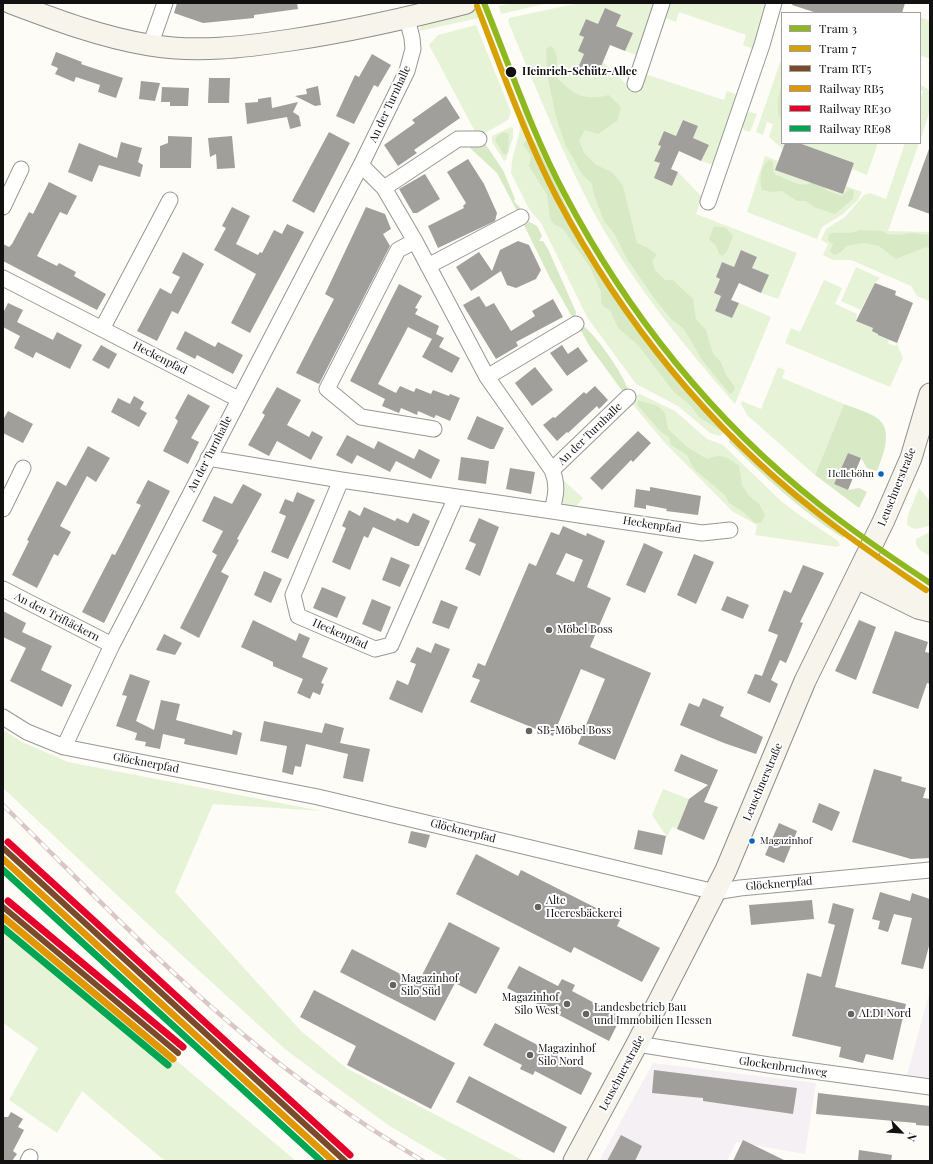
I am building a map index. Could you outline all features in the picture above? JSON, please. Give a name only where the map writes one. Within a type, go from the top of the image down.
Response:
[{"type":"main road","points":[[11,3],[100,35],[150,46],[205,50],[239,48],[325,35],[407,18],[466,3]]},
{"type":"main road","name":"Leuschnerstraße","points":[[574,1161],[637,1044],[726,870],[805,681],[861,570],[910,458],[930,394]]},
{"type":"main road","points":[[861,570],[886,574],[930,603]]},
{"type":"main road","points":[[861,570],[918,608],[930,611]]},
{"type":"street","points":[[150,46],[165,3]]},
{"type":"street","points":[[635,84],[662,3]]},
{"type":"street","points":[[708,202],[762,45],[774,3]]},
{"type":"street","name":"An der Turnhalle","points":[[64,747],[112,645],[238,399],[362,164],[407,70],[413,43],[407,18]]},
{"type":"street","points":[[384,188],[458,139],[479,139]]},
{"type":"street","name":"An der Turnhalle","points":[[362,164],[384,188],[415,241],[487,377],[552,470],[556,479],[556,495],[552,510]]},
{"type":"street","points":[[3,207],[22,169]]},
{"type":"street","points":[[102,329],[170,200]]},
{"type":"street","points":[[428,266],[521,217]]},
{"type":"street","points":[[415,241],[398,250],[327,389],[362,417],[434,429]]},
{"type":"street","name":"Heckenpfad","points":[[3,278],[238,399]]},
{"type":"street","points":[[487,377],[576,324]]},
{"type":"street","name":"An der Turnhalle","points":[[552,470],[628,397]]},
{"type":"street","name":"Heckenpfad","points":[[208,458],[341,480],[702,533],[730,530]]},
{"type":"street","points":[[3,509],[24,468]]},
{"type":"street","name":"Heckenpfad","points":[[341,480],[293,595],[298,616],[374,649],[391,645],[456,497]]},
{"type":"street","name":"An den Triftäckern","points":[[3,588],[112,645]]},
{"type":"street","name":"Glöcknerpfad","points":[[3,717],[27,732],[64,747],[318,797],[715,892],[740,888],[930,870]]},
{"type":"street","name":"Glockenbruchweg","points":[[637,1044],[769,1065],[930,1087]]},
{"type":"shaded area","points":[[930,988],[930,1078],[907,1075]]},
{"type":"shaded area","points":[[653,1063],[816,1083],[805,1154],[736,1142],[727,1161],[599,1161]]},
{"type":"green space","points":[[513,3],[548,3],[501,14],[499,6]]},
{"type":"green space","points":[[579,3],[654,3],[637,55],[625,51],[632,33],[616,26],[621,15],[605,8],[598,24],[586,19],[579,34],[584,37],[578,51],[584,54],[578,68],[597,76],[603,62],[627,85],[639,89],[645,74],[724,100],[727,91],[738,95],[713,165],[701,161],[708,145],[693,138],[698,126],[683,120],[676,136],[664,131],[658,145],[661,146],[654,160],[660,163],[654,178],[672,186],[678,172],[702,197],[696,214],[797,253],[778,299],[761,293],[768,275],[752,268],[757,257],[742,250],[734,267],[722,262],[716,277],[720,279],[714,293],[721,296],[715,311],[732,318],[739,303],[771,317],[735,404],[671,327],[613,246],[596,217],[561,147],[508,21],[509,18]]},
{"type":"green space","points":[[670,3],[768,3],[753,49],[743,45],[746,35],[679,12],[676,22],[666,18]]},
{"type":"green space","points":[[476,10],[479,18],[419,31],[423,23]]},
{"type":"green space","points":[[921,17],[930,21],[930,59],[921,55]]},
{"type":"green space","points":[[476,25],[511,112],[508,120],[478,137],[429,45],[438,35]]},
{"type":"green space","points":[[487,29],[517,105],[515,107],[485,30]]},
{"type":"green space","points":[[550,46],[554,49],[557,58],[556,77],[568,88],[586,97],[600,97],[609,95],[621,107],[617,121],[598,134],[585,130],[579,141],[585,154],[596,165],[612,172],[623,186],[637,243],[648,248],[657,255],[652,260],[655,270],[665,280],[673,280],[693,299],[696,319],[706,330],[713,354],[721,362],[725,373],[735,388],[730,394],[702,360],[684,329],[671,319],[654,298],[627,259],[614,233],[604,221],[593,192],[592,184],[582,174],[565,144],[556,117],[547,74],[546,49]]},
{"type":"green space","points":[[781,60],[781,144],[785,144],[783,149],[769,137],[773,124],[767,122],[763,135],[756,132]]},
{"type":"green space","points":[[921,86],[930,90],[930,110],[921,138],[921,98],[923,91],[921,90]]},
{"type":"green space","points":[[781,87],[781,119],[778,113],[779,93]]},
{"type":"green space","points":[[523,109],[530,132],[582,238],[613,291],[665,360],[728,428],[720,436],[710,433],[678,406],[636,384],[587,317],[541,223],[529,209],[511,173],[512,161],[520,130],[518,114]]},
{"type":"green space","points":[[750,112],[757,114],[750,132],[744,130],[742,126],[745,115]]},
{"type":"green space","points":[[511,127],[513,128],[513,137],[506,160],[504,161],[492,142],[492,136]]},
{"type":"green space","points":[[504,132],[509,134],[508,153],[504,155],[495,140],[497,136]]},
{"type":"green space","points":[[529,139],[535,142],[582,236],[613,291],[637,326],[664,359],[721,422],[723,428],[721,431],[699,417],[691,406],[674,392],[638,345],[618,328],[610,310],[604,307],[601,302],[601,292],[590,267],[563,229],[554,224],[550,219],[547,195],[529,166],[531,156],[523,145]]},
{"type":"green space","points":[[480,141],[484,142],[503,170],[515,199],[514,201],[520,208],[518,213],[497,173],[470,148]]},
{"type":"green space","points":[[802,144],[878,144],[867,175],[852,169],[854,163]]},
{"type":"green space","points":[[905,144],[919,144],[888,231],[930,232],[929,301],[917,296],[911,286],[851,260],[833,260],[823,255],[828,244],[821,240],[826,229],[845,217],[864,195],[870,193],[886,199]]},
{"type":"green space","points":[[765,156],[778,161],[776,170],[843,194],[846,186],[862,192],[858,200],[843,214],[822,227],[817,239],[747,212]]},
{"type":"green space","points":[[770,160],[773,162],[774,174],[799,184],[815,181],[822,184],[826,190],[842,196],[849,189],[854,190],[853,199],[835,214],[814,207],[806,201],[797,201],[782,191],[771,192],[762,190],[762,169]]},
{"type":"green space","points":[[526,220],[537,226],[542,236],[539,241],[543,241],[548,249],[576,312],[575,322],[550,278],[522,221]]},
{"type":"green space","points":[[714,226],[726,228],[733,236],[727,251],[723,256],[719,254],[716,246],[709,239]]},
{"type":"green space","points":[[859,230],[882,231],[887,234],[900,235],[910,233],[930,235],[930,249],[926,247],[896,259],[879,246],[864,243],[846,246],[841,252],[834,255],[830,251],[833,244],[828,240],[829,234],[851,233]]},
{"type":"green space","points":[[856,267],[880,278],[875,283],[867,302],[865,301],[861,310],[841,301]]},
{"type":"green space","points":[[824,280],[842,288],[835,304],[857,314],[856,321],[873,328],[878,335],[889,340],[888,343],[895,346],[897,344],[903,358],[890,387],[785,343],[791,328],[800,332]]},
{"type":"green space","points":[[583,326],[595,337],[616,367],[626,385],[628,391],[626,396],[590,347],[579,327]]},
{"type":"green space","points":[[778,367],[785,370],[782,378],[844,404],[815,475],[747,415],[741,404],[742,401],[761,409]]},
{"type":"green space","points":[[640,394],[675,411],[707,439],[723,445],[781,501],[838,541],[840,545],[837,547],[755,535],[757,525],[732,511],[665,443],[629,400]]},
{"type":"green space","points":[[638,400],[658,406],[665,413],[668,429],[687,447],[707,459],[716,456],[724,456],[739,466],[742,485],[749,496],[759,504],[765,515],[761,523],[755,523],[742,511],[729,503],[725,495],[694,469],[687,455],[671,445],[669,437],[661,432],[637,405]]},
{"type":"green space","points":[[844,404],[877,418],[885,429],[886,443],[877,471],[867,468],[861,458],[848,453],[834,484],[848,490],[859,488],[867,492],[859,508],[815,475]]},
{"type":"green space","points":[[733,433],[771,471],[847,531],[843,538],[798,505],[729,442],[729,438]]},
{"type":"green space","points":[[563,480],[583,498],[575,508],[565,506],[561,500]]},
{"type":"green space","points":[[919,488],[930,501],[930,525],[915,529],[907,524],[908,515]]},
{"type":"green space","points":[[930,532],[930,556],[916,545],[916,539]]},
{"type":"green space","points":[[3,730],[22,742],[68,762],[322,811],[213,804],[175,892],[301,1031],[346,1068],[524,1161],[449,1161],[388,1125],[286,1050],[150,926],[3,788]]},
{"type":"green space","points":[[663,789],[689,799],[677,829],[672,827],[667,837],[652,815]]},
{"type":"green space","points":[[3,915],[296,1161],[165,1161],[82,1091],[57,1133],[9,1100],[38,1048],[3,1023]]},
{"type":"building","points":[[177,3],[297,3],[298,9],[254,15],[254,18],[203,23],[174,13]]},
{"type":"building","points":[[793,3],[905,3],[902,12],[814,12],[792,5]]},
{"type":"building","points":[[605,8],[621,15],[616,26],[633,33],[625,51],[610,45],[597,76],[578,68],[584,54],[578,51],[584,37],[579,35],[586,19],[598,24]]},
{"type":"building","points":[[56,52],[82,62],[81,64],[123,78],[116,98],[98,92],[100,85],[76,77],[74,82],[55,74],[58,68],[51,65]]},
{"type":"building","points":[[372,54],[391,65],[378,87],[374,85],[354,124],[336,116],[355,75],[359,77]]},
{"type":"building","points":[[209,78],[230,78],[229,103],[208,103]]},
{"type":"building","points":[[141,81],[160,83],[155,101],[139,99]]},
{"type":"building","points":[[318,86],[321,105],[315,106],[295,96],[307,94],[306,89]]},
{"type":"building","points":[[162,87],[189,88],[188,106],[170,106],[170,102],[161,102]]},
{"type":"building","points":[[446,96],[460,118],[414,150],[417,153],[398,166],[384,145],[415,123],[412,120]]},
{"type":"building","points":[[271,97],[272,108],[298,102],[293,112],[299,116],[301,126],[290,129],[287,117],[247,124],[245,103],[258,102],[258,99]]},
{"type":"building","points":[[683,120],[698,126],[693,138],[709,145],[701,161],[679,151],[671,169],[678,172],[672,186],[654,178],[660,163],[654,161],[661,146],[658,145],[664,131],[676,136]]},
{"type":"building","points":[[329,132],[350,143],[314,213],[292,201]]},
{"type":"building","points":[[168,136],[192,137],[191,168],[160,168],[160,146],[168,143]]},
{"type":"building","points":[[232,136],[235,168],[217,169],[216,154],[210,157],[208,138]]},
{"type":"building","points":[[121,142],[142,148],[138,162],[143,165],[140,177],[99,165],[92,182],[68,172],[79,143],[117,158]]},
{"type":"building","points":[[785,144],[802,144],[854,163],[843,194],[775,170]]},
{"type":"building","points":[[930,149],[930,214],[908,206]]},
{"type":"building","points":[[468,159],[484,184],[497,213],[495,221],[438,248],[428,226],[464,208],[463,206],[466,203],[447,172]]},
{"type":"building","points":[[425,174],[440,199],[417,213],[413,213],[399,189]]},
{"type":"building","points":[[49,182],[77,196],[67,215],[60,212],[37,256],[57,266],[59,263],[76,272],[74,276],[106,294],[97,310],[3,261],[3,244],[9,247],[12,244],[29,212],[33,214]]},
{"type":"building","points":[[232,207],[250,216],[236,244],[258,255],[260,252],[262,253],[274,230],[282,234],[287,224],[304,232],[250,333],[231,323],[256,274],[214,250],[226,228],[222,226]]},
{"type":"building","points":[[366,207],[385,214],[391,229],[383,234],[390,246],[319,384],[296,373],[334,299],[325,294]]},
{"type":"building","points":[[518,241],[529,245],[541,270],[536,279],[516,288],[507,285],[501,271],[471,291],[456,267],[479,252],[492,271],[500,250]]},
{"type":"building","points":[[741,250],[757,257],[752,268],[769,275],[761,293],[739,283],[731,300],[739,303],[732,318],[715,311],[721,296],[714,293],[720,279],[716,277],[722,262],[734,267]]},
{"type":"building","points":[[183,252],[204,264],[178,314],[172,311],[157,341],[137,331],[160,288],[171,294],[180,277],[172,273]]},
{"type":"building","points":[[875,283],[896,291],[895,295],[913,303],[897,343],[878,335],[872,331],[873,328],[856,321]]},
{"type":"building","points":[[399,284],[422,296],[415,308],[418,309],[415,314],[439,326],[436,334],[444,338],[439,347],[460,358],[452,373],[422,357],[432,339],[408,327],[378,384],[396,393],[400,386],[414,392],[416,388],[431,394],[433,390],[449,396],[450,394],[460,398],[450,421],[436,415],[434,418],[418,411],[417,415],[401,408],[399,413],[382,406],[385,399],[350,381]]},
{"type":"building","points":[[479,296],[486,307],[494,303],[511,331],[535,316],[532,311],[553,299],[563,317],[516,342],[518,346],[496,359],[463,305]]},
{"type":"building","points":[[8,303],[23,310],[17,322],[53,340],[57,332],[82,345],[70,369],[36,352],[33,358],[14,348],[20,336],[3,327],[3,313]]},
{"type":"building","points":[[185,331],[215,347],[218,342],[243,355],[233,374],[197,355],[195,359],[176,349]]},
{"type":"building","points":[[101,345],[117,354],[109,369],[92,360]]},
{"type":"building","points":[[562,345],[568,354],[578,347],[588,361],[567,376],[550,353]]},
{"type":"building","points":[[535,367],[553,390],[532,406],[515,383]]},
{"type":"building","points":[[595,386],[608,400],[599,409],[597,406],[568,433],[567,432],[557,441],[543,425],[553,417],[555,418],[584,392],[586,394]]},
{"type":"building","points":[[277,387],[301,400],[287,425],[309,437],[312,431],[323,437],[311,460],[277,441],[269,456],[248,445],[265,415],[262,413]]},
{"type":"building","points":[[188,394],[210,406],[191,438],[199,442],[188,464],[163,451],[178,421],[175,418]]},
{"type":"building","points":[[134,396],[144,402],[140,409],[147,413],[139,427],[111,412],[118,398],[130,404]]},
{"type":"building","points":[[8,411],[33,424],[23,443],[3,433],[3,420]]},
{"type":"building","points":[[477,416],[504,428],[494,449],[490,449],[467,439]]},
{"type":"building","points":[[638,431],[651,443],[633,462],[631,460],[602,490],[590,478]]},
{"type":"building","points":[[347,435],[374,449],[378,441],[414,459],[419,449],[440,460],[431,479],[396,461],[390,472],[357,455],[352,464],[336,455]]},
{"type":"building","points":[[88,446],[110,458],[96,482],[87,476],[60,526],[71,532],[58,556],[54,554],[37,588],[12,575],[29,541],[27,540],[57,481],[66,486]]},
{"type":"building","points":[[848,453],[861,458],[848,490],[834,484]]},
{"type":"building","points":[[461,457],[489,461],[486,484],[458,480]]},
{"type":"building","points":[[510,468],[535,472],[531,494],[506,489]]},
{"type":"building","points":[[148,480],[170,491],[104,623],[82,612],[112,554],[115,555],[141,505],[136,503]]},
{"type":"building","points":[[243,484],[262,494],[221,572],[229,576],[199,638],[180,628],[217,555],[212,552],[223,531],[202,521],[214,496],[232,504]]},
{"type":"building","points":[[650,487],[701,496],[698,515],[666,511],[667,509],[646,505],[646,509],[634,507],[636,489],[650,491]]},
{"type":"building","points":[[297,492],[315,500],[288,559],[271,552],[286,516],[279,513],[285,499],[293,502]]},
{"type":"building","points":[[364,507],[395,521],[397,518],[408,523],[413,513],[430,521],[419,546],[415,546],[373,527],[368,538],[364,536],[350,570],[332,562],[346,528],[342,526],[349,510],[360,516]]},
{"type":"building","points":[[479,518],[499,527],[480,576],[465,569],[476,544],[469,541]]},
{"type":"building","name":"Möbel Boss","points":[[563,526],[586,536],[587,533],[605,541],[587,587],[611,598],[590,647],[651,673],[615,760],[578,744],[605,679],[581,669],[553,736],[470,702],[480,680],[472,677],[478,663],[485,666],[529,563],[536,566],[551,532],[559,535]],"holes":[[[566,553],[583,560],[574,582],[556,574]]]},
{"type":"building","points":[[644,543],[663,552],[645,593],[626,585]]},
{"type":"building","points":[[694,554],[714,562],[696,604],[677,595]]},
{"type":"building","points":[[391,557],[410,565],[400,587],[382,580]]},
{"type":"building","points":[[803,565],[824,573],[800,622],[803,623],[786,663],[780,660],[771,680],[778,684],[770,703],[747,693],[755,674],[762,676],[778,635],[768,631],[784,590],[791,593]]},
{"type":"building","points":[[264,571],[282,579],[271,603],[254,595]]},
{"type":"building","points":[[322,587],[346,597],[337,618],[313,608]]},
{"type":"building","points":[[727,596],[749,605],[743,619],[721,610]]},
{"type":"building","points":[[372,599],[391,607],[381,632],[362,624]]},
{"type":"building","points":[[441,600],[458,607],[449,629],[432,623]]},
{"type":"building","points":[[3,611],[26,623],[22,632],[52,646],[41,670],[72,685],[62,707],[10,681],[26,648],[3,637]]},
{"type":"building","points":[[253,620],[296,641],[299,633],[310,638],[302,657],[328,668],[321,683],[324,684],[320,695],[313,692],[310,699],[297,693],[303,679],[273,666],[273,662],[241,647]]},
{"type":"building","points":[[859,620],[876,627],[856,680],[835,671]]},
{"type":"building","points":[[895,631],[928,642],[925,652],[930,653],[930,684],[927,683],[918,709],[872,693]]},
{"type":"building","points":[[164,634],[182,643],[175,655],[156,650]]},
{"type":"building","points":[[435,643],[450,649],[422,713],[389,699],[397,680],[408,685],[416,664],[410,662],[417,647],[431,653]]},
{"type":"building","points":[[130,674],[150,681],[136,721],[154,730],[161,700],[180,704],[176,720],[232,735],[233,730],[242,733],[237,755],[184,744],[185,739],[163,734],[160,749],[145,746],[146,742],[135,740],[137,733],[116,726],[127,696],[122,695]]},
{"type":"building","points":[[703,698],[724,707],[720,716],[763,737],[756,754],[680,725],[689,703],[699,707]]},
{"type":"building","points":[[264,721],[322,733],[325,723],[344,728],[340,743],[370,749],[363,782],[343,778],[348,754],[306,744],[301,767],[295,766],[293,775],[282,772],[287,746],[260,741]]},
{"type":"building","points":[[681,754],[718,770],[704,802],[718,807],[704,840],[677,829],[689,799],[708,785],[674,771]]},
{"type":"building","points":[[874,769],[902,777],[901,781],[926,788],[923,798],[930,799],[930,858],[911,859],[852,842]]},
{"type":"building","points":[[819,803],[840,812],[832,831],[812,822]]},
{"type":"building","points":[[779,823],[797,831],[784,863],[765,855]]},
{"type":"building","points":[[638,830],[666,836],[662,855],[634,849]]},
{"type":"building","points":[[411,831],[430,835],[426,848],[408,843]]},
{"type":"building","name":"Alte Heeresbäckerei","points":[[476,854],[518,876],[521,870],[620,920],[617,926],[660,948],[642,982],[574,947],[571,953],[456,894]]},
{"type":"building","points":[[880,892],[910,901],[912,893],[930,899],[930,942],[923,969],[901,964],[912,918],[894,914],[888,932],[878,929],[880,921],[872,919]]},
{"type":"building","points":[[812,900],[814,919],[751,925],[749,905]]},
{"type":"building","name":"ALDI Nord","points":[[833,903],[854,909],[835,987],[906,1004],[893,1060],[866,1054],[863,1063],[839,1057],[841,1047],[792,1036],[807,973],[821,977],[835,925],[828,923]]},
{"type":"building","points":[[449,922],[500,948],[476,994],[455,983],[435,1021],[340,972],[352,949],[418,983]]},
{"type":"building","name":"Magazinhof Silo West","points":[[519,966],[558,986],[562,979],[575,985],[572,991],[621,1017],[609,1041],[507,988]]},
{"type":"building","points":[[314,990],[455,1063],[431,1109],[347,1065],[356,1046],[300,1017]]},
{"type":"building","name":"Magazinhof Silo Nord","points":[[495,1023],[592,1073],[581,1095],[535,1071],[533,1075],[520,1069],[522,1065],[483,1045]]},
{"type":"building","points":[[654,1070],[797,1088],[793,1114],[703,1101],[703,1098],[652,1093]]},
{"type":"building","points":[[469,1076],[567,1127],[554,1153],[456,1102]]},
{"type":"building","points":[[818,1093],[930,1106],[930,1126],[916,1125],[916,1123],[816,1114]]},
{"type":"building","points":[[11,1112],[23,1119],[18,1127],[24,1130],[13,1151],[17,1154],[12,1161],[3,1161],[3,1117],[8,1117]]},
{"type":"building","points":[[621,1135],[642,1146],[635,1161],[607,1161]]},
{"type":"building","points":[[743,1140],[786,1161],[733,1161]]},
{"type":"building","points":[[859,1150],[892,1155],[891,1161],[858,1161]]},
{"type":"railway","points":[[3,805],[151,952],[212,1008],[265,1052],[331,1102],[423,1161]]},
{"type":"tram line","name":"3","points":[[484,3],[531,123],[552,170],[589,237],[616,281],[644,322],[709,401],[744,438],[781,472],[820,505],[888,555],[930,583]]},
{"type":"tram line","name":"7","points":[[477,6],[524,127],[545,175],[582,242],[609,286],[638,327],[670,368],[703,406],[738,443],[776,478],[842,532],[926,590]]},
{"type":"tram line","name":"RT5","points":[[3,848],[345,1161]]},
{"type":"tram line","name":"RT5","points":[[3,907],[178,1053]]},
{"type":"rail line","name":"RE30","points":[[8,842],[350,1155]]},
{"type":"rail line","name":"RB5","points":[[3,859],[333,1161]]},
{"type":"rail line","name":"RE98","points":[[3,870],[321,1161]]},
{"type":"rail line","name":"RE30","points":[[8,901],[183,1047]]},
{"type":"rail line","name":"RB5","points":[[3,917],[173,1059]]},
{"type":"rail line","name":"RE98","points":[[3,928],[168,1065]]},
{"type":"place","name":"Heinrich-Schütz-Allee","points":[[511,72]]},
{"type":"place","name":"Helleböhn","points":[[881,474]]},
{"type":"place","name":"Möbel Boss","points":[[549,630]]},
{"type":"place","name":"SB-Möbel Boss","points":[[529,731]]},
{"type":"place","name":"Magazinhof","points":[[752,841]]},
{"type":"place","name":"Alte Heeresbäckerei","points":[[538,907]]},
{"type":"place","name":"Magazinhof Silo Süd","points":[[393,985]]},
{"type":"place","name":"Magazinhof Silo West","points":[[567,1004]]},
{"type":"place","name":"Landesbetrieb Bau und Immobilien Hessen","points":[[586,1014]]},
{"type":"place","name":"ALDI Nord","points":[[851,1014]]},
{"type":"place","name":"Magazinhof Silo Nord","points":[[530,1055]]}]
